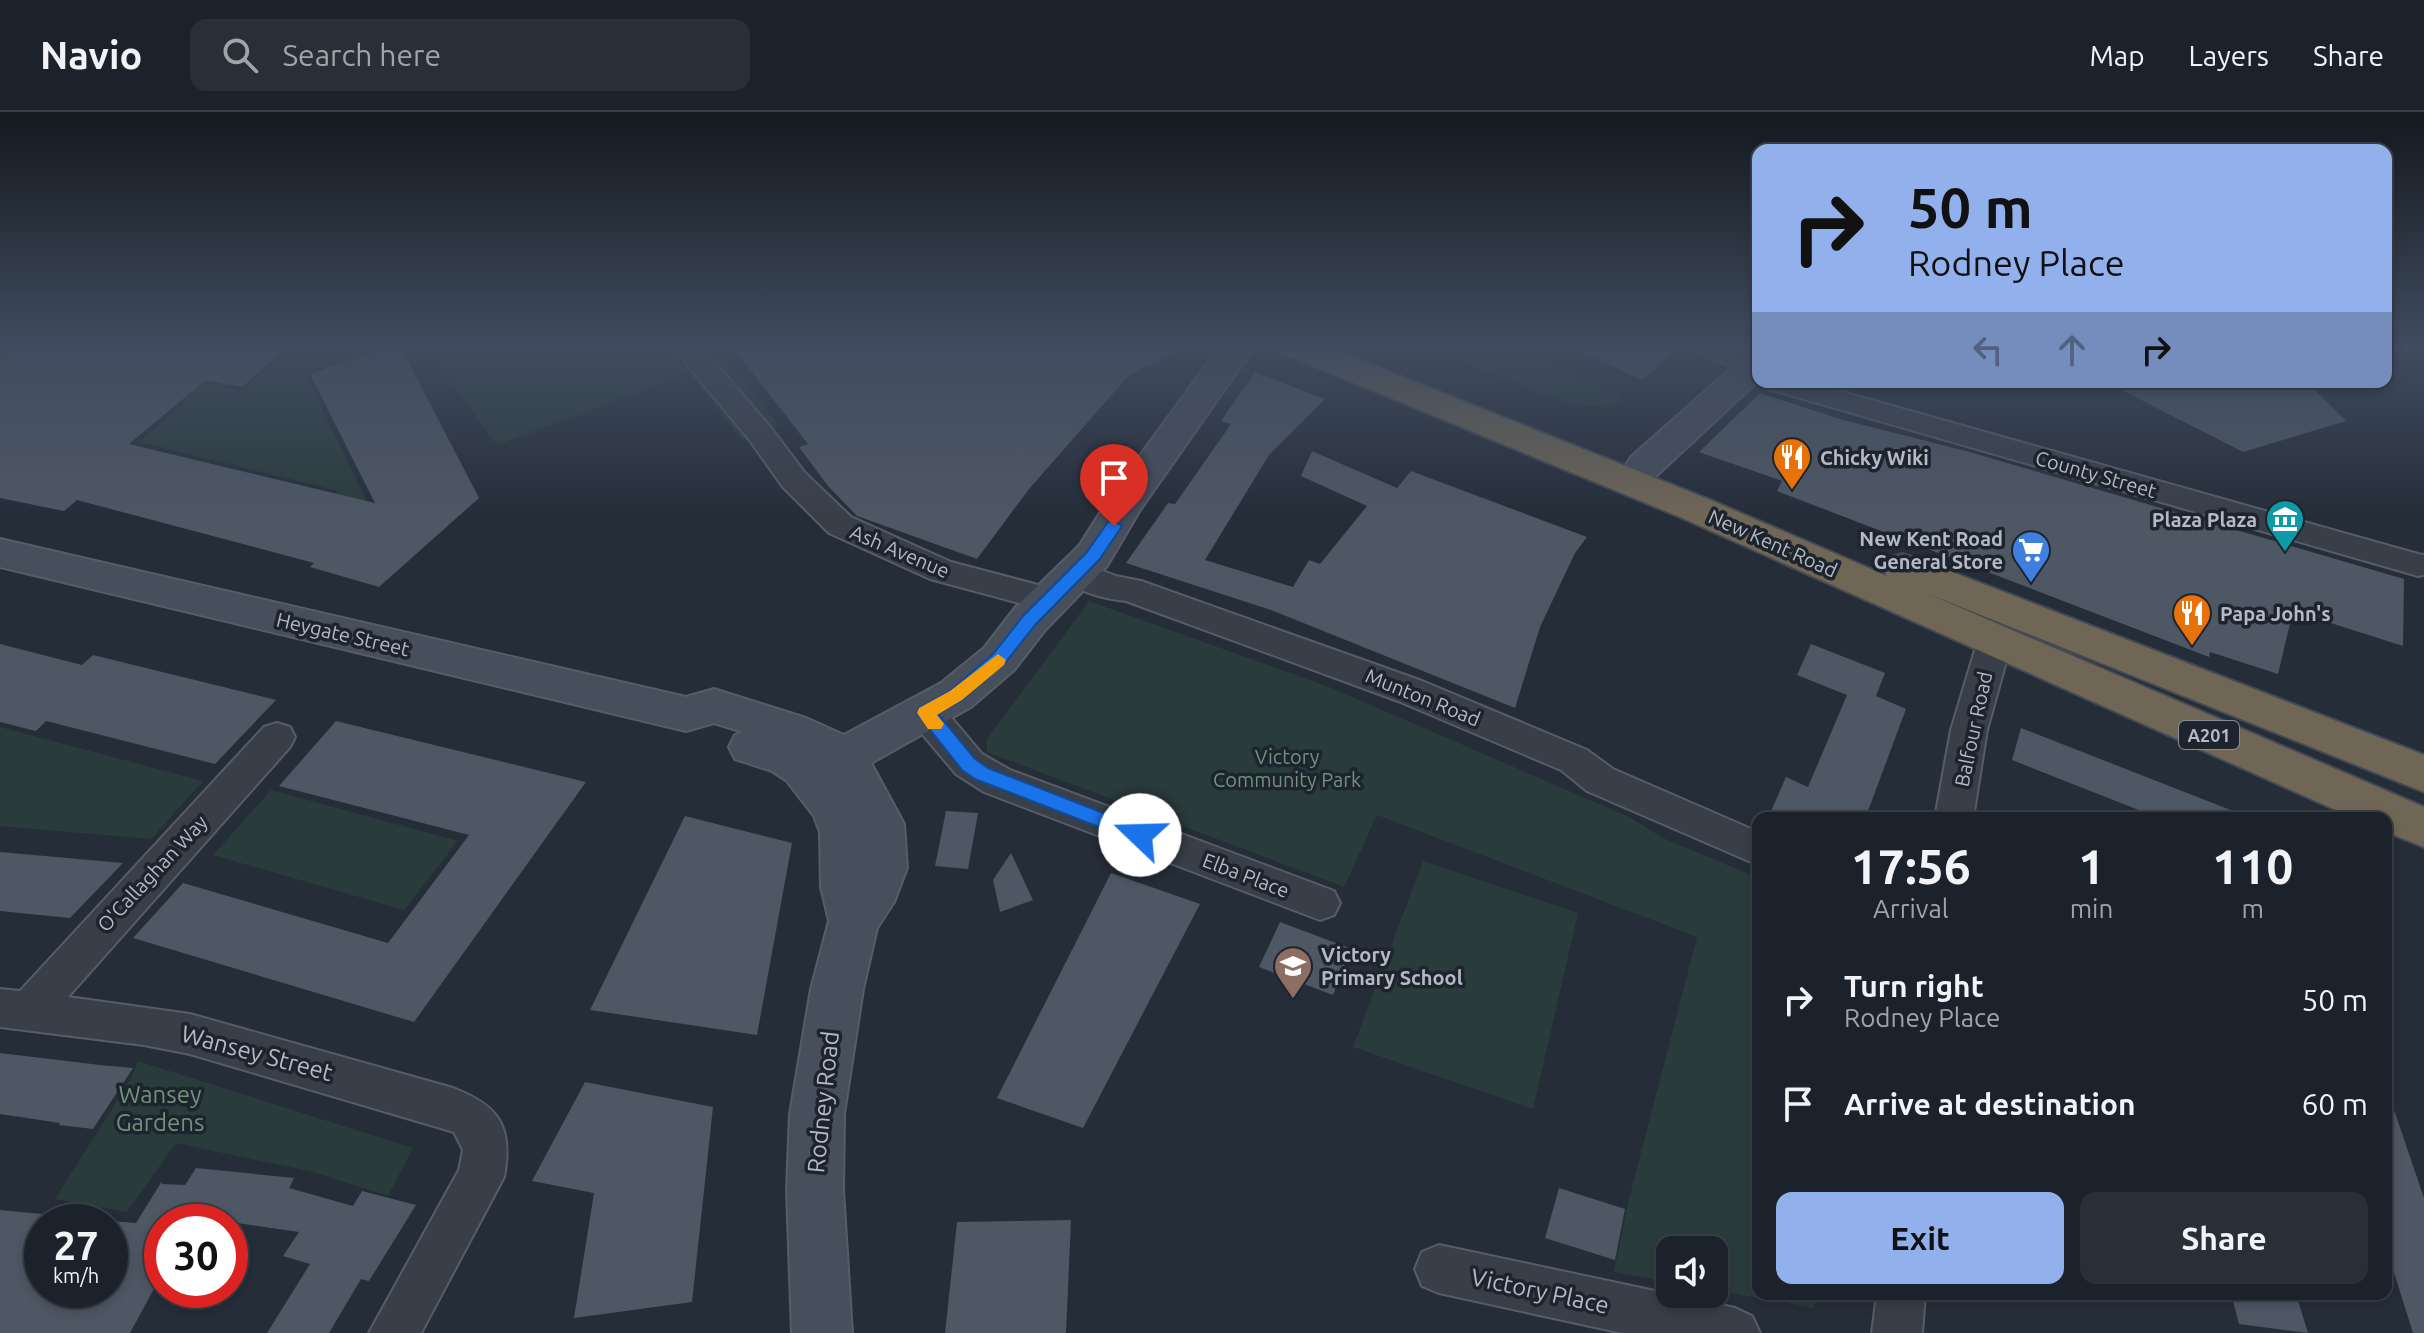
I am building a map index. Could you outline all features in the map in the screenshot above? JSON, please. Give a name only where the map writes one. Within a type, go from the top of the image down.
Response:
[{"type":"highway","name":"New Kent Road","points":[[1436,403],[1581,461],[2387,812]]},
{"type":"highway","name":"New Kent Road","points":[[1486,403],[2424,774]]},
{"type":"highway","name":"New Kent Road","points":[[2392,814],[2424,828]]},
{"type":"street","name":"Ash Avenue","points":[[734,403],[794,480],[840,525],[942,571],[1062,586]]},
{"type":"street","points":[[829,769],[956,695],[989,669],[1103,542],[1125,503],[1197,403]]},
{"type":"street","points":[[1644,466],[1720,403]]},
{"type":"street","name":"County Street","points":[[1864,403],[2418,565]]},
{"type":"street","name":"Heygate Street","points":[[0,553],[686,714],[695,731],[829,769]]},
{"type":"street","name":"Munton Road","points":[[1062,586],[1129,589],[1410,691],[1574,760],[1600,780],[1752,846]]},
{"type":"street","name":"Balfour Road","points":[[1955,812],[1969,730],[1995,640]]},
{"type":"street","name":"Elba Place","points":[[926,713],[969,764],[997,781],[1320,903]]},
{"type":"street","name":"O'Callaghan Way","points":[[15,1009],[93,937],[277,737]]},
{"type":"street","name":"Rodney Road","points":[[822,1333],[815,1190],[817,1114],[837,989],[854,921],[845,887],[843,832],[834,808],[829,769]]},
{"type":"street","name":"Wansey Street","points":[[15,1009],[190,1034],[394,1091],[470,1117],[481,1130],[486,1150],[481,1177],[394,1333]]},
{"type":"street","name":"Victory Place","points":[[1439,1269],[1735,1333]]},
{"type":"street","points":[[1897,1333],[1900,1300]]},
{"type":"green space","points":[[185,403],[319,403],[369,505],[274,549],[338,491],[139,442]]},
{"type":"green space","points":[[466,403],[609,403],[497,445]]},
{"type":"green space","points":[[713,403],[761,403],[779,425],[761,435],[742,440]]},
{"type":"green space","points":[[1568,403],[1614,403],[1607,407]]},
{"type":"green space","name":"Victory Community Park","points":[[1089,601],[1329,687],[1629,817],[1663,838],[1752,875],[1752,1297],[1728,1293],[1728,1236],[1656,1236],[1656,1280],[1614,1272],[1628,1203],[1697,937],[1377,815],[1344,887],[987,752],[987,739]]},
{"type":"green space","points":[[0,727],[203,781],[151,839],[0,826]]},
{"type":"green space","points":[[271,790],[458,841],[404,910],[213,855]]},
{"type":"green space","points":[[1423,861],[1578,913],[1533,1109],[1353,1047]]},
{"type":"green space","name":"Wansey Gardens","points":[[138,1061],[413,1148],[388,1196],[313,1172],[176,1143],[128,1211],[128,1204],[83,1204],[55,1199],[130,1080]]},
{"type":"green space","name":"Victory Community Park","points":[[1770,1300],[1816,1300],[1814,1308]]},
{"type":"building","points":[[0,403],[178,403],[129,444],[375,503],[325,403],[430,403],[479,498],[379,587],[310,567],[314,563],[77,500],[64,511],[0,498]]},
{"type":"building","points":[[776,403],[1105,403],[1029,489],[977,559],[857,516],[828,486],[799,447],[808,444]]},
{"type":"building","points":[[1234,403],[1321,403],[1269,455],[1205,560],[1293,587],[1309,560],[1320,564],[1367,506],[1301,476],[1312,451],[1397,488],[1411,471],[1587,537],[1575,553],[1540,627],[1515,708],[1271,610],[1126,563],[1168,503],[1175,504],[1231,424],[1221,421]]},
{"type":"building","points":[[1750,403],[1791,403],[1843,420],[1966,451],[2404,579],[2403,646],[2293,611],[2278,674],[2210,652],[2209,657],[1777,491],[1782,481],[1699,452]]},
{"type":"building","points":[[2147,403],[2328,403],[2346,421],[2243,452]]},
{"type":"building","points":[[0,644],[82,665],[93,655],[276,700],[215,764],[46,721],[36,731],[0,722]]},
{"type":"building","points":[[1811,644],[1885,673],[1876,696],[1906,709],[1870,812],[1771,812],[1786,777],[1808,787],[1847,695],[1797,675]]},
{"type":"building","points":[[336,721],[586,782],[414,1022],[133,938],[183,883],[388,943],[469,835],[279,786]]},
{"type":"building","points":[[2021,728],[2236,812],[2144,812],[2012,760]]},
{"type":"building","points":[[946,811],[978,813],[968,869],[935,866]]},
{"type":"building","points":[[685,816],[792,843],[757,1035],[590,1010]]},
{"type":"building","points":[[0,852],[123,863],[70,918],[0,911]]},
{"type":"building","points":[[1011,853],[1033,900],[1000,912],[993,880]]},
{"type":"building","points":[[1111,873],[1200,904],[1083,1128],[997,1098]]},
{"type":"building","points":[[1280,922],[1352,949],[1333,995],[1259,967]]},
{"type":"building","points":[[0,1053],[133,1068],[93,1129],[0,1114]]},
{"type":"building","points":[[585,1082],[713,1107],[692,1302],[574,1318],[594,1193],[532,1181]]},
{"type":"building","points":[[2392,1104],[2424,1198],[2424,1333],[2413,1333],[2392,1266]]},
{"type":"building","points":[[196,1168],[294,1178],[289,1188],[353,1206],[362,1191],[416,1205],[369,1281],[361,1279],[329,1333],[267,1333],[310,1264],[283,1256],[299,1232],[248,1225],[248,1204],[148,1204],[162,1181],[162,1184],[185,1185]]},
{"type":"building","points":[[1559,1188],[1625,1209],[1615,1260],[1545,1238]]},
{"type":"building","points":[[0,1210],[24,1212],[24,1308],[128,1308],[128,1222],[136,1223],[144,1210],[144,1307],[130,1333],[0,1333]]},
{"type":"building","points":[[1071,1220],[1066,1333],[945,1333],[957,1222]]},
{"type":"building","points":[[2233,1300],[2298,1300],[2308,1333],[2239,1324]]},
{"type":"slow traffic","points":[[935,724],[926,713],[956,695],[998,660]]},
{"type":"place","name":"Chicky Wiki","points":[[1792,491]]},
{"type":"place","name":"Plaza Plaza","points":[[2285,553]]},
{"type":"place","name":"New Kent Road General Store","points":[[2031,584]]},
{"type":"place","name":"Papa John's","points":[[2192,647]]},
{"type":"place","name":"Victory Primary School","points":[[1293,1000]]},
{"type":"route","points":[[1114,526],[1093,556],[1030,619],[989,669],[956,695],[926,713],[969,764],[981,773],[1140,835]]}]
